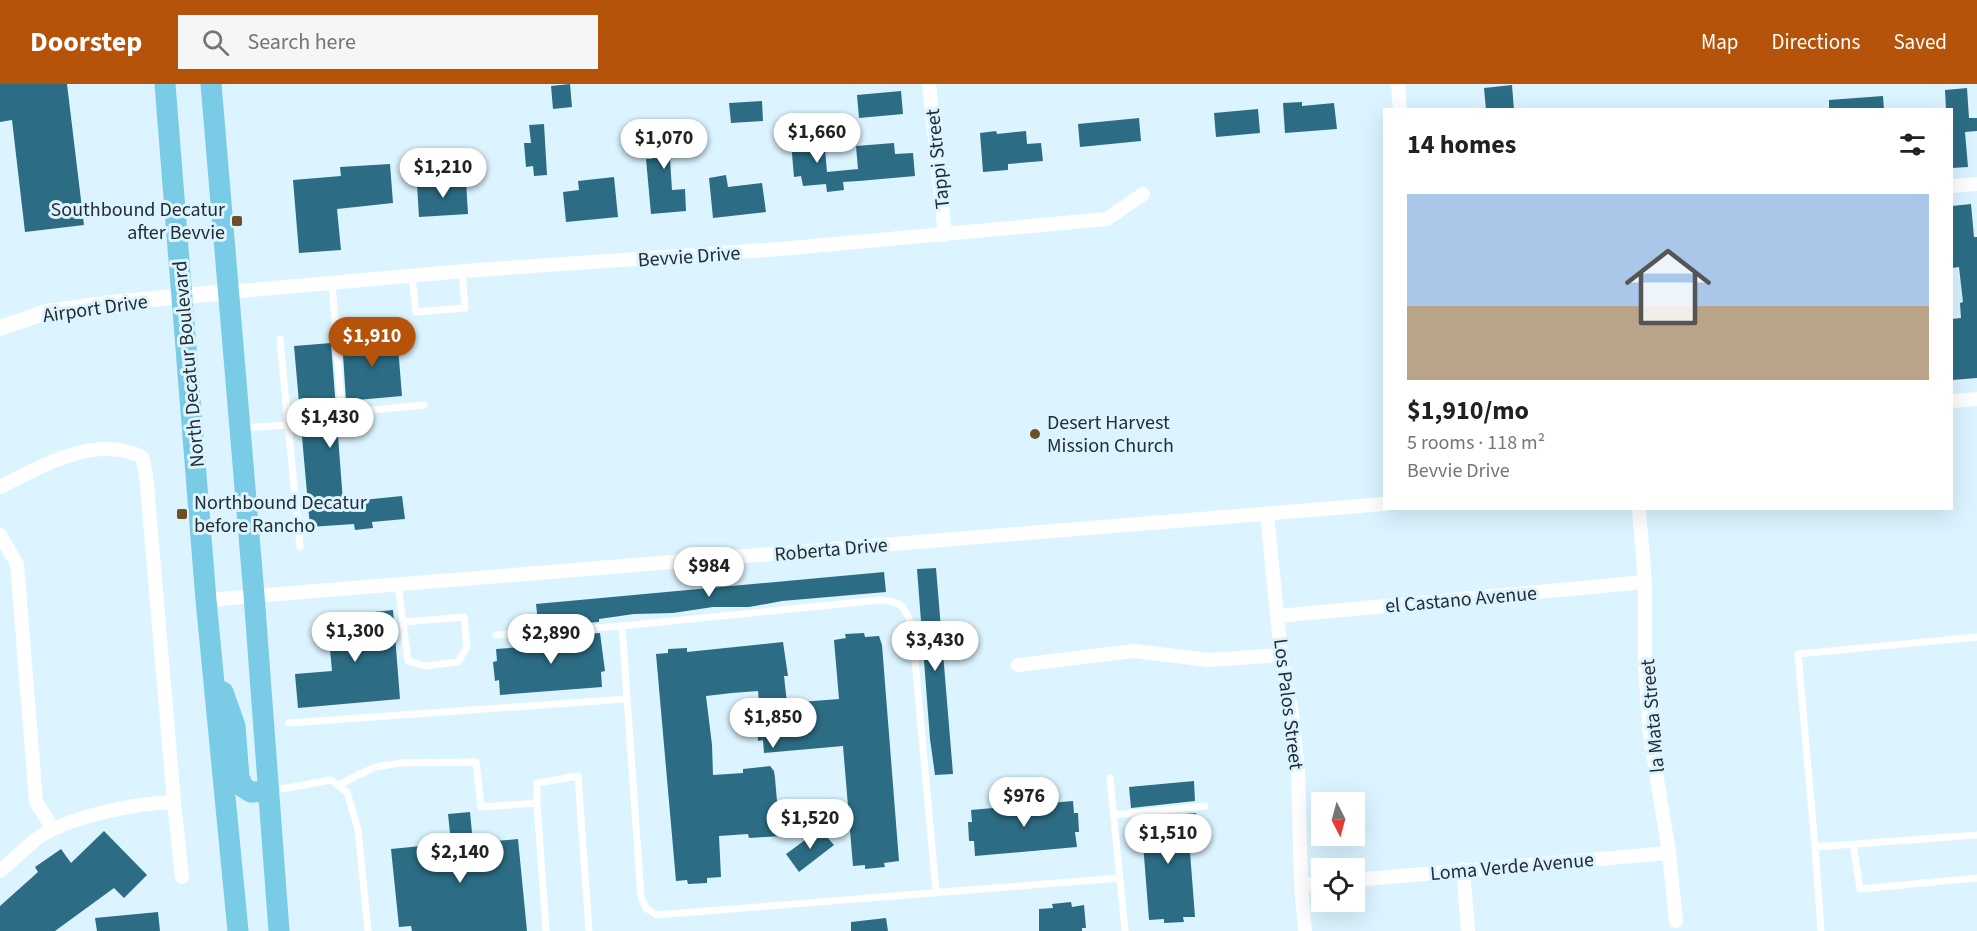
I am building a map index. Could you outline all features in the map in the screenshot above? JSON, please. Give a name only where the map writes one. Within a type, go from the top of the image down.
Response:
[{"type":"main road","name":"North Decatur Boulevard","points":[[165,84],[206,600],[238,931]]},
{"type":"main road","points":[[211,84],[254,595],[279,931]]},
{"type":"main road","points":[[212,663],[235,726],[239,777],[243,786],[251,792],[269,791]]},
{"type":"street","name":"Tappi Street","points":[[929,84],[945,235]]},
{"type":"street","points":[[1398,84],[1400,108]]},
{"type":"street","points":[[1953,186],[1977,184]]},
{"type":"street","name":"Bevvie Drive","points":[[228,292],[780,249],[1107,219],[1143,194]]},
{"type":"street","name":"Airport Drive","points":[[0,328],[46,312],[111,303],[228,292]]},
{"type":"street","points":[[1953,401],[1977,399]]},
{"type":"street","points":[[0,487],[39,467],[72,454],[106,448],[129,451],[142,457],[146,474],[182,877]]},
{"type":"street","name":"Roberta Drive","points":[[206,600],[1383,504]]},
{"type":"street","name":"la Mata Street","points":[[1639,510],[1645,582],[1645,666],[1650,735],[1669,853],[1676,921]]},
{"type":"street","name":"Los Palos Street","points":[[1267,514],[1281,655],[1292,714],[1298,769],[1301,885],[1305,931]]},
{"type":"street","points":[[0,535],[16,564],[36,802],[53,829]]},
{"type":"street","name":"el Castano Avenue","points":[[1278,616],[1645,582]]},
{"type":"street","points":[[1018,665],[1134,651],[1209,660],[1281,655]]},
{"type":"street","points":[[0,871],[36,840],[53,829],[111,811],[158,802],[174,802]]},
{"type":"street","name":"Loma Verde Avenue","points":[[1365,879],[1669,853]]},
{"type":"street","points":[[1463,869],[1468,931]]},
{"type":"street","points":[[1301,885],[1311,884]]},
{"type":"lane","points":[[412,276],[416,312],[465,308],[462,272]]},
{"type":"lane","points":[[332,283],[341,405],[344,409],[351,412],[424,405]]},
{"type":"lane","points":[[280,339],[300,547]]},
{"type":"lane","points":[[240,428],[288,425]]},
{"type":"lane","points":[[398,584],[408,661],[425,666],[458,662],[467,646],[464,617],[403,622]]},
{"type":"lane","points":[[496,635],[622,626],[880,600],[896,601],[906,611],[912,626],[936,892]]},
{"type":"lane","points":[[622,626],[641,897],[646,908],[656,915],[1120,878]]},
{"type":"lane","points":[[1821,931],[1798,654],[1977,637]]},
{"type":"lane","points":[[289,723],[627,699]]},
{"type":"lane","points":[[338,785],[375,766],[401,763],[476,762],[481,807],[537,803]]},
{"type":"lane","points":[[546,931],[537,783],[578,776],[589,931]]},
{"type":"lane","points":[[1110,778],[1125,931]]},
{"type":"lane","points":[[269,791],[331,780],[347,792],[358,829],[368,931]]},
{"type":"lane","points":[[1114,815],[1205,806]]},
{"type":"lane","points":[[1815,847],[1977,835]]},
{"type":"lane","points":[[1853,844],[1860,889],[1977,878]]},
{"type":"building","points":[[0,84],[67,84],[84,225],[25,232],[12,120],[0,122]]},
{"type":"building","points":[[570,84],[572,107],[553,109],[551,86]]},
{"type":"building","points":[[1512,85],[1514,108],[1486,108],[1484,88]]},
{"type":"building","points":[[1967,88],[1969,118],[1977,118],[1977,131],[1965,132],[1968,167],[1953,168],[1953,108],[1946,108],[1945,90]]},
{"type":"building","points":[[901,91],[903,114],[859,118],[857,95]]},
{"type":"building","points":[[1883,96],[1884,108],[1829,108],[1829,100]]},
{"type":"building","points":[[762,101],[763,121],[731,123],[729,103]]},
{"type":"building","points":[[1302,102],[1302,106],[1334,103],[1337,129],[1285,133],[1283,103]]},
{"type":"building","points":[[1258,109],[1260,133],[1216,137],[1214,113]]},
{"type":"building","points":[[1139,118],[1141,141],[1080,147],[1078,124]]},
{"type":"building","points":[[681,122],[682,143],[669,144],[672,190],[685,189],[686,211],[651,214],[646,159],[652,159],[649,124]]},
{"type":"building","points":[[544,124],[547,175],[534,176],[533,166],[526,167],[524,143],[531,143],[529,125]]},
{"type":"building","points":[[814,129],[814,139],[824,138],[827,172],[858,169],[859,181],[843,182],[844,190],[827,192],[826,184],[803,186],[801,176],[794,177],[791,142],[798,141],[798,131]]},
{"type":"building","points":[[996,131],[997,134],[1026,131],[1027,144],[1041,143],[1043,161],[1008,164],[1008,170],[983,172],[980,133]]},
{"type":"building","points":[[894,143],[895,154],[913,153],[915,176],[859,181],[856,146]]},
{"type":"building","points":[[390,164],[393,203],[337,209],[341,250],[299,253],[293,180],[341,176],[340,167]]},
{"type":"building","points":[[726,175],[728,187],[762,183],[766,212],[713,218],[709,178]]},
{"type":"building","points":[[614,177],[618,217],[566,222],[563,192],[579,190],[578,181]]},
{"type":"building","points":[[466,181],[468,214],[419,217],[417,185]]},
{"type":"building","points":[[1971,204],[1974,237],[1977,237],[1977,378],[1953,380],[1953,319],[1961,318],[1960,303],[1963,302],[1959,267],[1953,268],[1953,206]]},
{"type":"building","points":[[397,334],[402,396],[346,401],[342,339]]},
{"type":"building","points":[[331,343],[343,502],[402,496],[405,519],[372,522],[373,528],[355,530],[354,524],[310,527],[294,346]]},
{"type":"building","points":[[936,568],[953,774],[935,775],[930,739],[917,569]]},
{"type":"building","points":[[884,572],[886,592],[782,601],[749,607],[713,607],[673,613],[634,614],[599,619],[599,622],[554,625],[558,621],[538,622],[536,604]]},
{"type":"building","points":[[393,610],[400,699],[298,708],[295,674],[332,671],[327,617]]},
{"type":"building","points":[[600,633],[605,671],[601,672],[602,687],[500,695],[499,680],[495,681],[493,662],[497,661],[496,649],[537,646],[544,637]]},
{"type":"building","points":[[864,633],[865,637],[879,636],[882,645],[899,861],[884,863],[885,867],[865,869],[865,865],[853,866],[843,746],[764,753],[763,740],[758,741],[757,722],[761,721],[758,691],[732,693],[706,696],[713,775],[743,773],[743,769],[770,766],[774,771],[780,836],[749,838],[748,834],[719,836],[721,877],[707,878],[707,883],[688,884],[687,880],[676,881],[656,654],[668,653],[668,649],[687,648],[687,652],[783,642],[788,676],[784,676],[787,703],[839,699],[834,640],[846,638],[845,634]]},
{"type":"building","points":[[1194,781],[1195,801],[1131,808],[1129,787]]},
{"type":"building","points":[[1073,801],[1074,813],[1078,813],[1079,832],[1075,832],[1077,847],[975,856],[974,841],[969,841],[968,822],[972,822],[971,810]]},
{"type":"building","points":[[470,812],[473,843],[518,839],[527,931],[412,931],[411,926],[399,927],[391,849],[451,843],[448,814]]},
{"type":"building","points":[[1196,813],[1199,836],[1189,839],[1195,917],[1183,917],[1184,922],[1164,923],[1164,919],[1149,920],[1143,843],[1134,842],[1132,819]]},
{"type":"building","points":[[820,829],[834,845],[799,872],[786,854]]},
{"type":"building","points":[[104,831],[147,875],[124,898],[114,888],[55,931],[0,931],[0,906],[38,872],[35,867],[61,849],[71,863]]},
{"type":"building","points":[[1071,902],[1072,907],[1084,905],[1086,928],[1082,928],[1082,931],[1039,931],[1039,909],[1053,908],[1052,904]]},
{"type":"building","points":[[158,912],[160,931],[97,931],[95,918]]},
{"type":"building","points":[[886,918],[888,931],[851,931],[851,922]]},
{"type":"place","name":"Southbound Decatur after Bevvie","points":[[237,221]]},
{"type":"place","name":"Desert Harvest Mission Church","points":[[1035,434]]},
{"type":"place","name":"Northbound Decatur before Rancho","points":[[182,514]]}]
